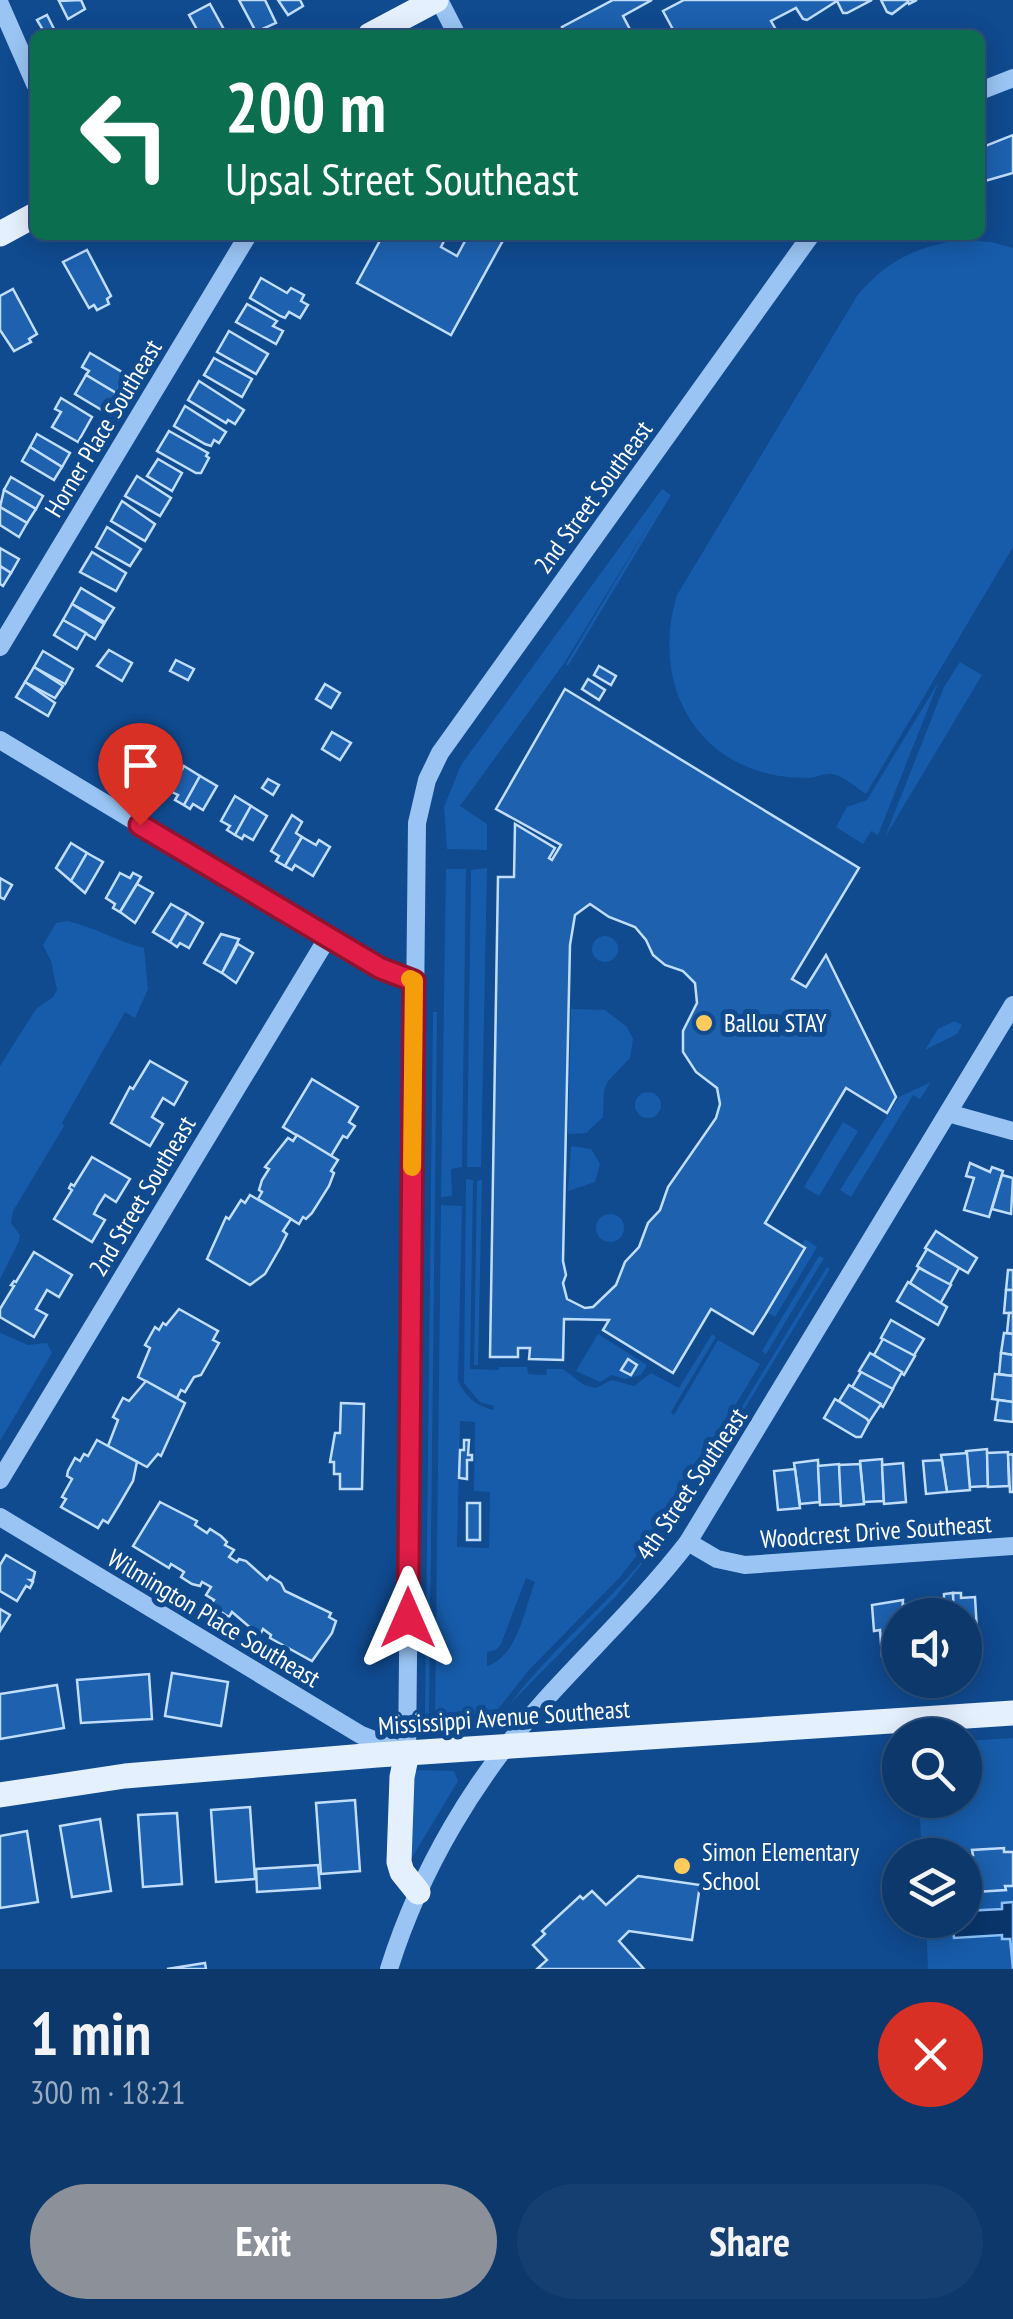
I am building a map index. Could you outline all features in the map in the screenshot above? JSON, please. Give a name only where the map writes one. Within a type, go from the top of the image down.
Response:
[{"type":"main road","points":[[380,30],[437,0]]},
{"type":"main road","points":[[0,234],[30,218]]},
{"type":"main road","name":"Mississippi Avenue Southeast","points":[[0,1795],[125,1776],[1013,1712]]},
{"type":"main road","points":[[407,1753],[402,1777],[399,1862],[418,1892]]},
{"type":"street","points":[[437,0],[454,30]]},
{"type":"street","points":[[0,4],[30,73]]},
{"type":"street","points":[[985,89],[1013,78]]},
{"type":"street","name":"Horner Place Southeast","points":[[0,647],[245,240]]},
{"type":"street","name":"2nd Street Southeast","points":[[414,981],[417,823],[423,792],[440,754],[807,240]]},
{"type":"street","points":[[0,740],[380,968],[414,981],[407,1753]]},
{"type":"street","name":"2nd Street Southeast","points":[[0,1480],[328,937]]},
{"type":"street","name":"4th Street Southeast","points":[[389,1969],[418,1892],[465,1806],[542,1703],[639,1602],[688,1542],[1013,1006]]},
{"type":"street","points":[[948,1113],[1013,1131]]},
{"type":"street","name":"Wilmington Place Southeast","points":[[0,1517],[361,1736],[407,1753]]},
{"type":"street","name":"Woodcrest Drive Southeast","points":[[688,1542],[717,1559],[745,1565],[1013,1546]]},
{"type":"shaded area","points":[[957,240],[1013,248],[1013,547],[866,794],[833,774],[791,777],[748,767],[722,752],[701,733],[685,710],[670,656],[677,595],[857,296],[901,258]]},
{"type":"shaded area","points":[[662,489],[671,495],[568,666],[661,505],[565,662],[460,806],[487,824],[487,850],[447,849],[444,807],[461,765]]},
{"type":"shaded area","points":[[960,662],[982,675],[885,837],[944,687]]},
{"type":"shaded area","points":[[939,681],[878,835],[871,831],[863,844],[836,827],[847,807],[867,800]]},
{"type":"shaded area","points":[[487,868],[481,1167],[467,1167],[471,870]]},
{"type":"shaded area","points":[[446,869],[466,869],[462,1167],[451,1169],[452,1196],[441,1197]]},
{"type":"shaded area","points":[[67,921],[144,948],[148,989],[135,1018],[125,1012],[13,1211],[11,1223],[20,1235],[19,1241],[0,1279],[0,1066],[36,1009],[57,990],[43,945],[56,923]]},
{"type":"shaded area","points":[[605,936],[614,940],[618,949],[614,958],[605,962],[596,958],[592,949],[596,940]]},
{"type":"shaded area","points":[[571,1009],[605,1010],[627,1027],[633,1039],[630,1058],[608,1081],[604,1091],[603,1117],[586,1133],[568,1134]]},
{"type":"shaded area","points":[[433,1012],[437,1012],[429,1718],[425,1718]]},
{"type":"shaded area","points":[[955,1021],[962,1025],[957,1034],[925,1050],[938,1029]]},
{"type":"shaded area","points":[[931,1082],[920,1099],[913,1095],[851,1197],[840,1190],[899,1097]]},
{"type":"shaded area","points":[[648,1092],[657,1096],[661,1105],[657,1114],[648,1118],[639,1114],[635,1105],[639,1096]]},
{"type":"shaded area","points":[[843,1122],[858,1131],[819,1196],[804,1187]]},
{"type":"shaded area","points":[[571,1146],[591,1149],[600,1164],[595,1182],[568,1191]]},
{"type":"shaded area","points":[[466,1179],[473,1180],[470,1369],[527,1367],[528,1374],[546,1375],[547,1369],[563,1369],[584,1385],[596,1388],[612,1380],[634,1386],[651,1373],[679,1388],[712,1334],[716,1337],[671,1412],[674,1415],[718,1340],[760,1364],[672,1511],[620,1577],[529,1670],[495,1713],[476,1720],[435,1723],[441,1205],[462,1206],[458,1381],[472,1400],[493,1410],[494,1406],[480,1402],[464,1383]],"holes":[[[460,1421],[475,1422],[474,1491],[490,1492],[489,1548],[457,1547]],[[526,1578],[535,1582],[518,1631],[506,1653],[487,1666],[487,1652],[501,1644]]]},
{"type":"shaded area","points":[[482,1180],[478,1365],[474,1365],[477,1181]]},
{"type":"shaded area","points":[[610,1214],[620,1218],[624,1228],[620,1238],[610,1242],[600,1238],[596,1228],[600,1218]]},
{"type":"shaded area","points":[[805,1239],[817,1247],[775,1317],[768,1313],[807,1248],[802,1244]]},
{"type":"shaded area","points":[[819,1256],[824,1258],[766,1354],[762,1351]]},
{"type":"shaded area","points":[[827,1267],[830,1269],[674,1524],[671,1523]]},
{"type":"shaded area","points":[[0,1333],[28,1345],[47,1343],[52,1353],[0,1441]]},
{"type":"shaded area","points":[[598,1334],[647,1365],[641,1375],[625,1379],[612,1375],[600,1382],[576,1371]]},
{"type":"shaded area","points":[[668,1526],[671,1528],[616,1596],[509,1705],[632,1572]]},
{"type":"shaded area","points":[[1013,1738],[1013,1969],[928,1969],[927,1938],[982,1938],[982,1838],[921,1838],[920,1818],[982,1818],[982,1740]]},
{"type":"shaded area","points":[[454,1771],[458,1781],[410,1861],[414,1772]]},
{"type":"shaded area","points":[[1013,1902],[1013,1969],[1010,1939],[1002,1939],[1002,1935],[982,1936],[982,1910],[1002,1909],[1002,1903]]},
{"type":"building","points":[[81,0],[85,9],[68,19],[59,1]]},
{"type":"building","points":[[239,0],[265,0],[276,23],[255,30]]},
{"type":"building","points":[[278,0],[300,0],[303,6],[288,15]]},
{"type":"building","points":[[613,0],[652,0],[623,16],[630,30],[562,27]]},
{"type":"building","points":[[684,0],[872,0],[847,13],[843,13],[837,1],[807,20],[796,8],[771,21],[776,30],[673,30],[663,11]]},
{"type":"building","points":[[881,0],[917,0],[892,14]]},
{"type":"building","points":[[210,4],[224,30],[197,30],[189,15]]},
{"type":"building","points":[[47,15],[54,30],[43,30],[37,20]]},
{"type":"building","points":[[1013,135],[1013,173],[985,181],[985,146]]},
{"type":"building","points":[[380,240],[444,240],[441,247],[457,256],[463,240],[503,240],[451,335],[357,283]]},
{"type":"building","points":[[87,250],[111,296],[107,299],[109,304],[97,310],[94,305],[89,308],[63,262]]},
{"type":"building","points":[[261,278],[287,293],[291,288],[304,295],[301,301],[308,305],[300,318],[289,312],[285,318],[280,316],[250,298]]},
{"type":"building","points":[[13,289],[37,334],[14,351],[0,330],[0,296]]},
{"type":"building","points":[[247,304],[277,321],[273,326],[283,331],[276,344],[236,322]]},
{"type":"building","points":[[229,331],[268,354],[256,374],[217,352]]},
{"type":"building","points":[[90,353],[127,375],[116,393],[86,375],[89,371],[82,367]]},
{"type":"building","points":[[214,358],[252,379],[242,397],[204,375]]},
{"type":"building","points":[[86,375],[116,393],[105,412],[75,394]]},
{"type":"building","points":[[199,381],[244,410],[235,424],[228,420],[226,423],[188,400]]},
{"type":"building","points":[[61,398],[92,417],[78,442],[52,427],[61,412],[55,409]]},
{"type":"building","points":[[185,406],[226,432],[219,443],[214,440],[211,446],[205,444],[174,426]]},
{"type":"building","points":[[169,431],[208,453],[201,473],[157,451]]},
{"type":"building","points":[[37,434],[70,453],[62,467],[30,447]]},
{"type":"building","points":[[30,447],[62,467],[54,480],[22,461]]},
{"type":"building","points":[[158,459],[182,473],[172,491],[147,476]]},
{"type":"building","points":[[137,476],[171,498],[160,516],[125,496]]},
{"type":"building","points":[[11,477],[43,496],[36,509],[4,490]]},
{"type":"building","points":[[4,490],[36,509],[27,523],[0,507]]},
{"type":"building","points":[[122,501],[155,524],[145,541],[111,521]]},
{"type":"building","points":[[0,507],[27,523],[19,537],[0,525]]},
{"type":"building","points":[[107,527],[141,549],[130,566],[96,547]]},
{"type":"building","points":[[0,548],[19,559],[11,573],[0,566]]},
{"type":"building","points":[[92,552],[126,573],[116,591],[80,572]]},
{"type":"building","points":[[0,566],[11,573],[3,586],[0,584]]},
{"type":"building","points":[[81,588],[114,608],[105,622],[72,604]]},
{"type":"building","points":[[72,604],[104,624],[95,639],[63,620]]},
{"type":"building","points":[[63,620],[86,633],[77,649],[54,635]]},
{"type":"building","points":[[109,650],[132,663],[122,681],[97,666]]},
{"type":"building","points":[[43,651],[73,669],[65,684],[34,667]]},
{"type":"building","points":[[176,660],[194,669],[188,680],[170,671]]},
{"type":"building","points":[[599,666],[616,676],[611,685],[594,675]]},
{"type":"building","points":[[34,667],[63,686],[55,698],[25,682]]},
{"type":"building","points":[[588,679],[605,690],[599,700],[582,689]]},
{"type":"building","points":[[25,682],[55,703],[48,716],[16,697]]},
{"type":"building","points":[[325,684],[340,693],[331,708],[316,699]]},
{"type":"building","points":[[565,689],[859,868],[792,979],[806,987],[826,955],[896,1097],[887,1113],[846,1088],[765,1223],[805,1248],[765,1315],[753,1334],[711,1309],[673,1373],[603,1330],[609,1320],[564,1319],[563,1360],[529,1359],[530,1348],[518,1348],[518,1357],[490,1357],[498,877],[514,877],[515,824],[555,848],[549,858],[552,860],[561,845],[496,809]],"holes":[[[590,904],[635,927],[653,955],[665,965],[683,971],[695,983],[697,1003],[683,1031],[683,1052],[696,1072],[717,1088],[720,1104],[716,1118],[668,1187],[660,1210],[648,1223],[639,1247],[625,1262],[616,1285],[593,1307],[585,1308],[567,1299],[563,1283],[570,945],[575,915]]]},
{"type":"building","points":[[332,732],[351,743],[340,760],[322,749]]},
{"type":"building","points":[[135,737],[151,746],[134,775],[121,760]]},
{"type":"building","points":[[151,746],[167,756],[153,780],[144,775],[141,779],[134,775]]},
{"type":"building","points":[[184,766],[200,776],[184,805],[170,791]]},
{"type":"building","points":[[200,776],[217,786],[203,810],[193,804],[190,809],[184,805]]},
{"type":"building","points":[[268,779],[279,785],[273,795],[262,788]]},
{"type":"building","points":[[235,796],[251,806],[235,835],[221,821]]},
{"type":"building","points":[[251,806],[267,816],[253,840],[244,835],[242,839],[235,835]]},
{"type":"building","points":[[292,815],[302,822],[296,833],[302,837],[285,866],[276,861],[279,856],[271,851]]},
{"type":"building","points":[[302,837],[330,847],[313,876],[295,865],[292,870],[285,866]]},
{"type":"building","points":[[71,843],[87,853],[71,881],[56,868]]},
{"type":"building","points":[[87,853],[103,862],[85,893],[71,881]]},
{"type":"building","points":[[120,873],[130,878],[133,873],[141,877],[120,912],[106,898]]},
{"type":"building","points":[[0,878],[12,885],[4,899],[0,897]]},
{"type":"building","points":[[137,884],[153,893],[135,923],[120,912]]},
{"type":"building","points":[[171,904],[187,913],[170,942],[153,932]]},
{"type":"building","points":[[187,913],[203,923],[189,948],[180,943],[177,947],[170,942]]},
{"type":"building","points":[[221,934],[239,939],[222,973],[204,963]]},
{"type":"building","points":[[238,944],[253,953],[236,983],[222,973]]},
{"type":"building","points":[[150,1061],[187,1082],[174,1105],[163,1098],[152,1117],[163,1124],[150,1146],[111,1123],[130,1087],[133,1089]]},
{"type":"building","points":[[312,1079],[358,1107],[349,1122],[355,1126],[347,1138],[343,1136],[331,1156],[283,1127]]},
{"type":"building","points":[[297,1135],[338,1160],[331,1171],[334,1173],[329,1186],[312,1213],[299,1224],[258,1199],[269,1169],[265,1167],[288,1138],[293,1141]]},
{"type":"building","points":[[92,1157],[130,1179],[116,1202],[105,1195],[98,1206],[94,1214],[105,1220],[92,1242],[54,1219],[72,1190],[71,1184],[74,1186]]},
{"type":"building","points":[[970,1163],[990,1172],[992,1167],[1003,1171],[989,1217],[964,1210],[974,1178],[966,1176]]},
{"type":"building","points":[[1002,1175],[1013,1178],[1011,1214],[992,1209]]},
{"type":"building","points":[[250,1195],[291,1219],[265,1274],[250,1285],[207,1259],[226,1217],[229,1219],[241,1200],[245,1203]]},
{"type":"building","points":[[936,1231],[977,1258],[968,1273],[925,1248]]},
{"type":"building","points":[[927,1249],[959,1268],[949,1286],[917,1266]]},
{"type":"building","points":[[34,1252],[72,1275],[59,1297],[47,1290],[36,1309],[47,1315],[34,1337],[0,1317],[0,1309]]},
{"type":"building","points":[[919,1268],[951,1285],[940,1304],[910,1283]]},
{"type":"building","points":[[1008,1270],[1013,1270],[1013,1290],[1006,1290]]},
{"type":"building","points":[[908,1282],[947,1307],[938,1325],[897,1301]]},
{"type":"building","points":[[1006,1290],[1013,1290],[1013,1313],[1004,1313]]},
{"type":"building","points":[[179,1309],[218,1331],[213,1340],[219,1343],[201,1375],[194,1377],[177,1398],[138,1377],[150,1348],[145,1345],[155,1327],[159,1330],[163,1323],[166,1325]]},
{"type":"building","points":[[1009,1313],[1013,1313],[1013,1334],[1007,1333]]},
{"type":"building","points":[[891,1320],[924,1339],[913,1357],[881,1338]]},
{"type":"building","points":[[1004,1333],[1013,1334],[1013,1355],[1001,1353]]},
{"type":"building","points":[[883,1339],[915,1356],[904,1375],[874,1355]]},
{"type":"building","points":[[870,1353],[902,1372],[892,1390],[859,1371]]},
{"type":"building","points":[[1001,1353],[1013,1355],[1013,1376],[999,1374]]},
{"type":"building","points":[[628,1359],[637,1365],[631,1375],[621,1370]]},
{"type":"building","points":[[861,1372],[893,1389],[883,1407],[852,1387]]},
{"type":"building","points":[[995,1374],[1013,1376],[1013,1402],[992,1399]]},
{"type":"building","points":[[146,1381],[185,1403],[161,1456],[158,1454],[147,1467],[108,1446],[118,1420],[113,1417],[123,1398],[129,1401]]},
{"type":"building","points":[[849,1385],[881,1404],[869,1422],[839,1401]]},
{"type":"building","points":[[835,1399],[867,1419],[861,1437],[824,1418]]},
{"type":"building","points":[[998,1400],[1013,1402],[1013,1422],[995,1420]]},
{"type":"building","points":[[341,1403],[364,1404],[362,1489],[340,1489],[340,1474],[334,1474],[334,1462],[330,1462],[335,1433],[340,1433]]},
{"type":"building","points":[[97,1440],[137,1462],[133,1481],[119,1505],[108,1523],[103,1520],[98,1528],[61,1507],[72,1479],[67,1476],[68,1471],[75,1458],[80,1461],[84,1454],[88,1456]]},
{"type":"building","points":[[464,1440],[469,1440],[468,1455],[472,1455],[472,1460],[467,1460],[467,1479],[459,1478]]},
{"type":"building","points":[[987,1449],[988,1486],[970,1487],[966,1451]]},
{"type":"building","points":[[1008,1452],[1009,1486],[988,1487],[987,1453]]},
{"type":"building","points":[[967,1453],[970,1490],[947,1492],[941,1455]]},
{"type":"building","points":[[1013,1454],[1013,1492],[1010,1492],[1008,1455]]},
{"type":"building","points":[[882,1459],[884,1501],[864,1502],[860,1461]]},
{"type":"building","points":[[818,1460],[820,1502],[800,1504],[794,1463]]},
{"type":"building","points":[[942,1460],[947,1492],[926,1494],[923,1461]]},
{"type":"building","points":[[903,1463],[906,1502],[884,1504],[882,1465]]},
{"type":"building","points":[[839,1464],[842,1504],[820,1505],[818,1466]]},
{"type":"building","points":[[860,1464],[864,1504],[841,1506],[839,1465]]},
{"type":"building","points":[[795,1469],[800,1508],[778,1510],[774,1471]]},
{"type":"building","points":[[160,1502],[197,1521],[195,1525],[207,1533],[210,1529],[221,1536],[227,1542],[225,1545],[234,1550],[229,1557],[237,1562],[246,1561],[267,1580],[270,1576],[285,1591],[331,1613],[329,1617],[336,1621],[332,1633],[312,1661],[270,1638],[263,1629],[261,1633],[253,1630],[232,1612],[229,1617],[218,1610],[214,1600],[206,1595],[211,1587],[202,1582],[200,1586],[192,1584],[181,1577],[184,1572],[171,1564],[169,1568],[133,1546]]},
{"type":"building","points":[[467,1503],[480,1503],[480,1540],[467,1540]]},
{"type":"building","points":[[6,1555],[35,1572],[30,1588],[26,1586],[17,1601],[0,1591],[0,1565]]},
{"type":"building","points":[[882,1603],[882,1656],[880,1630],[874,1631],[872,1605]]},
{"type":"building","points":[[0,1609],[10,1615],[0,1631]]},
{"type":"building","points":[[172,1673],[228,1682],[221,1726],[165,1716]]},
{"type":"building","points":[[149,1674],[152,1719],[81,1723],[77,1680]]},
{"type":"building","points":[[57,1685],[64,1728],[0,1739],[0,1694]]},
{"type":"building","points":[[355,1800],[360,1871],[321,1874],[316,1803]]},
{"type":"building","points":[[250,1807],[255,1879],[216,1882],[211,1810]]},
{"type":"building","points":[[177,1813],[182,1884],[143,1887],[138,1815]]},
{"type":"building","points":[[100,1819],[111,1891],[72,1897],[60,1826]]},
{"type":"building","points":[[27,1831],[38,1902],[0,1908],[0,1836]]},
{"type":"building","points":[[1004,1848],[1004,1852],[1013,1852],[1013,1886],[982,1892],[982,1849]]},
{"type":"building","points":[[318,1865],[320,1888],[257,1892],[256,1869]]},
{"type":"building","points":[[638,1876],[700,1885],[692,1940],[629,1931],[619,1941],[644,1969],[537,1969],[547,1960],[533,1945],[545,1934],[542,1931],[580,1896],[583,1899],[592,1891],[606,1905]]},
{"type":"building","points":[[205,1963],[206,1969],[167,1969]]},
{"type":"slow traffic","points":[[410,979],[414,981],[412,1167]]},
{"type":"place","name":"Ballou STAY","points":[[704,1023]]},
{"type":"place","name":"Simon Elementary School","points":[[682,1866]]},
{"type":"route","points":[[140,825],[380,968],[414,981],[408,1618]]}]
